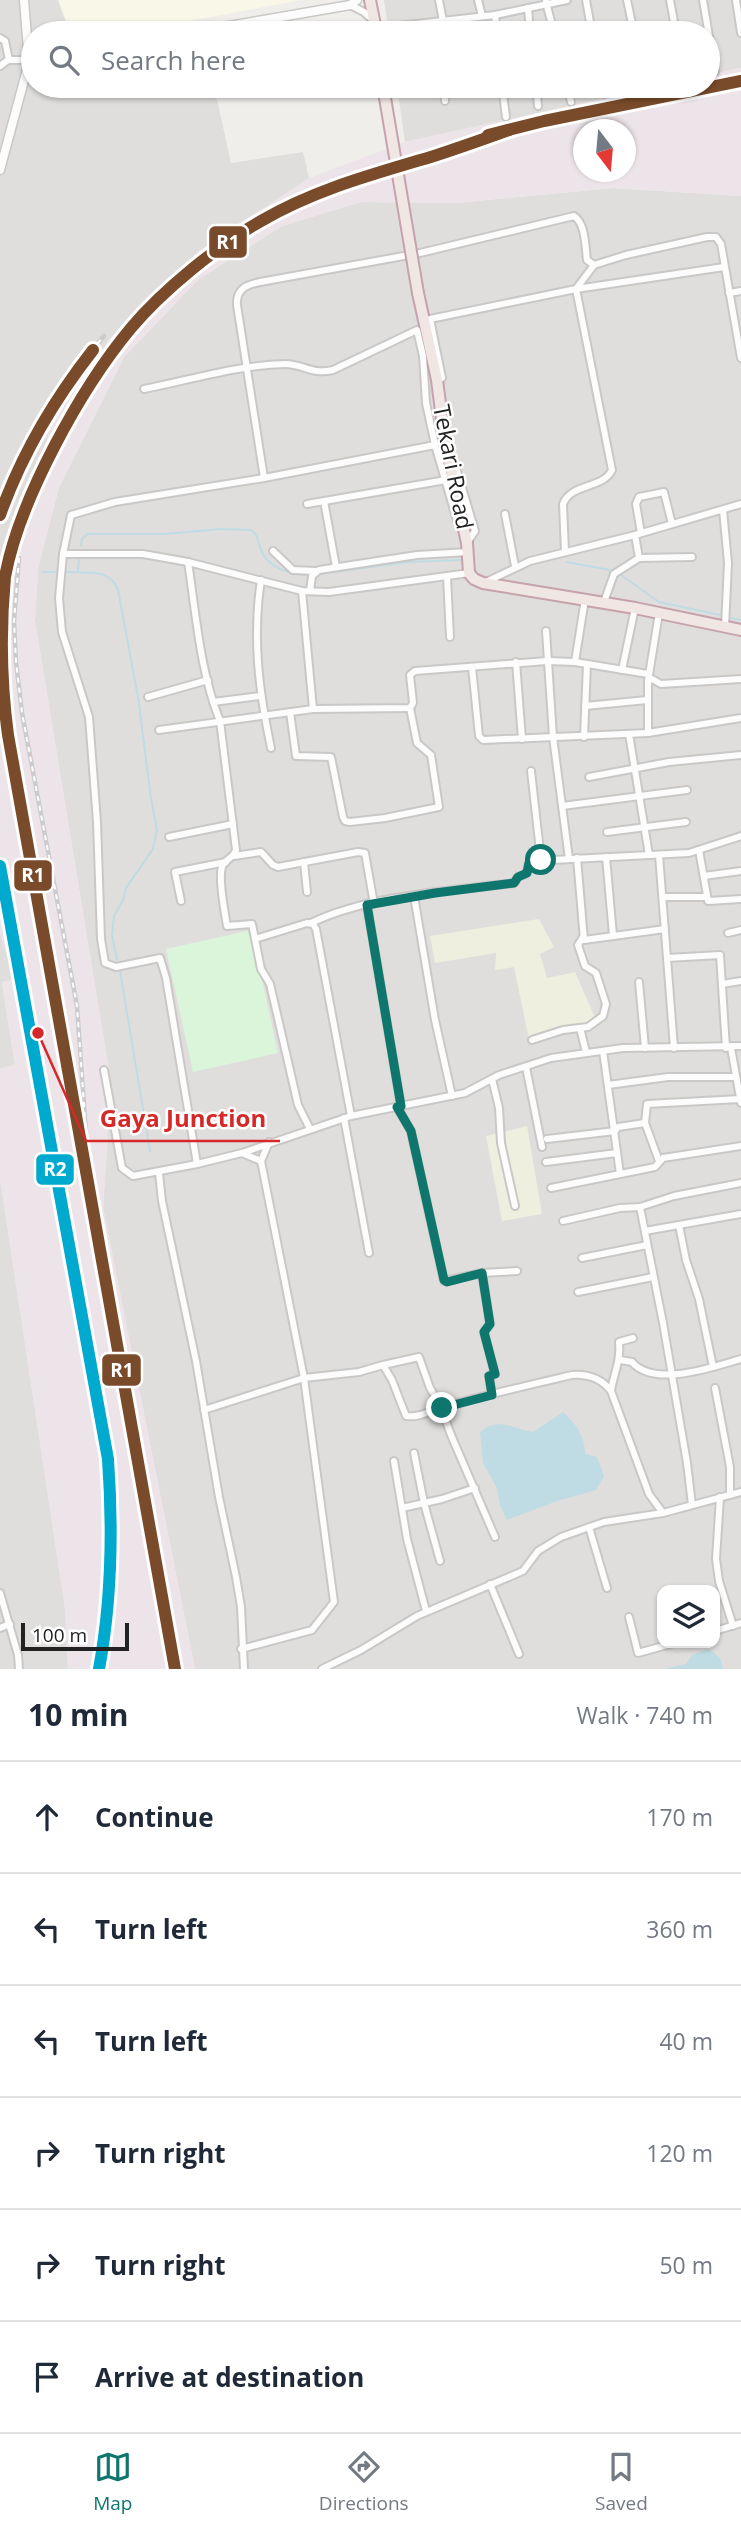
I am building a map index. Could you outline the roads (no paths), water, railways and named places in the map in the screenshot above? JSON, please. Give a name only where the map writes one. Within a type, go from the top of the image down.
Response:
[{"type":"highway","points":[[373,0],[376,21]]},
{"type":"highway","name":"Tekari Road","points":[[385,98],[409,242],[437,380],[442,426],[468,547],[469,573]]},
{"type":"highway","points":[[469,573],[483,583],[635,608],[741,630]]},
{"type":"street","points":[[24,0],[26,21]]},
{"type":"street","points":[[439,0],[443,21],[495,15],[546,2],[567,0]]},
{"type":"street","points":[[478,0],[482,16]]},
{"type":"street","points":[[586,0],[590,21]]},
{"type":"street","points":[[628,0],[632,21]]},
{"type":"street","points":[[670,0],[674,21]]},
{"type":"street","points":[[703,0],[706,21]]},
{"type":"street","points":[[736,0],[741,33]]},
{"type":"street","points":[[252,21],[353,2],[371,21]]},
{"type":"street","points":[[546,2],[551,21]]},
{"type":"street","points":[[528,8],[529,21]]},
{"type":"street","points":[[495,15],[496,21]]},
{"type":"street","points":[[0,38],[5,41],[9,60]]},
{"type":"street","points":[[0,66],[9,60],[21,61]]},
{"type":"street","points":[[0,170],[21,94]]},
{"type":"street","points":[[504,98],[506,117]]},
{"type":"street","points":[[537,98],[538,106]]},
{"type":"street","points":[[570,98],[571,102]]},
{"type":"street","points":[[264,478],[237,297],[241,289],[248,284],[447,247],[568,216],[579,219],[587,260],[594,265]]},
{"type":"street","points":[[562,553],[563,504],[566,498],[572,492],[606,479],[611,470],[576,289],[594,265],[626,255],[716,237],[721,244],[740,354]]},
{"type":"street","points":[[468,547],[475,531],[448,440],[440,365],[430,319],[576,289],[724,267]]},
{"type":"street","points":[[729,293],[741,291]]},
{"type":"street","points":[[144,389],[285,364],[323,372],[333,370],[417,330],[423,356],[426,403],[435,445],[458,526],[468,547]]},
{"type":"street","points":[[197,1164],[166,978],[160,958],[116,967],[105,962],[101,939],[97,822],[89,717],[62,632],[59,598],[63,554],[71,515],[115,502],[264,478],[435,445]]},
{"type":"street","points":[[307,504],[446,480]]},
{"type":"street","points":[[639,558],[635,501],[639,497],[664,492],[672,524]]},
{"type":"street","points":[[324,501],[336,567]]},
{"type":"street","points":[[483,583],[514,566],[741,504]]},
{"type":"street","points":[[723,510],[728,563],[725,627]]},
{"type":"street","points":[[505,514],[514,566]]},
{"type":"street","points":[[273,551],[293,570],[316,571],[468,547]]},
{"type":"street","points":[[63,554],[143,554],[188,562],[306,591],[329,592],[469,573]]},
{"type":"street","points":[[604,603],[614,574],[639,558],[692,557]]},
{"type":"street","points":[[188,562],[208,680],[220,721],[236,850],[234,856]]},
{"type":"street","points":[[313,709],[306,591],[316,571]]},
{"type":"street","points":[[447,578],[450,637]]},
{"type":"street","points":[[261,580],[256,627],[260,696],[271,748]]},
{"type":"street","points":[[575,662],[585,599]]},
{"type":"street","points":[[622,670],[635,608]]},
{"type":"street","points":[[649,733],[648,677],[659,613]]},
{"type":"street","points":[[532,1040],[599,1022],[606,1007],[595,971],[584,965],[578,943],[583,937],[553,737],[546,631]]},
{"type":"street","points":[[290,712],[296,757],[331,757],[345,821],[350,822],[439,807],[431,755],[417,743],[410,708],[413,705],[410,678],[412,673],[547,661],[575,662],[622,670],[648,677],[661,684],[741,678]]},
{"type":"street","points":[[516,662],[522,739]]},
{"type":"street","points":[[584,737],[587,664]]},
{"type":"street","points":[[471,667],[480,739],[649,733],[741,718]]},
{"type":"street","points":[[148,697],[208,680]]},
{"type":"street","points":[[213,702],[260,696]]},
{"type":"street","points":[[585,706],[647,700]]},
{"type":"street","points":[[159,730],[313,709],[410,708]]},
{"type":"street","points":[[629,734],[649,855]]},
{"type":"street","points":[[589,777],[669,762],[741,755]]},
{"type":"street","points":[[531,772],[541,860]]},
{"type":"street","points":[[562,806],[687,790]]},
{"type":"street","points":[[607,832],[686,822]]},
{"type":"street","points":[[169,837],[233,824]]},
{"type":"street","points":[[255,939],[311,923],[331,913],[371,904],[514,883],[518,877],[527,873],[529,863],[541,860],[659,855],[699,850],[741,836]]},
{"type":"street","points":[[699,850],[710,902],[741,899]]},
{"type":"street","points":[[310,1129],[298,1105],[271,984],[262,973],[252,924],[227,926],[221,872],[226,862],[234,856],[261,852],[278,867],[365,853],[399,1107],[411,1131],[444,1280],[447,1282],[482,1273],[517,1272]]},
{"type":"street","points":[[659,855],[674,1048]]},
{"type":"street","points":[[606,857],[613,935]]},
{"type":"street","points":[[181,901],[175,872],[178,869],[226,862]]},
{"type":"street","points":[[304,862],[307,892]]},
{"type":"street","points":[[704,876],[741,871]]},
{"type":"street","points":[[414,896],[435,1020],[452,1096]]},
{"type":"street","points":[[663,897],[707,897]]},
{"type":"street","points":[[311,923],[316,929],[369,1253]]},
{"type":"street","points":[[583,937],[587,940],[665,929]]},
{"type":"street","points":[[728,933],[741,930]]},
{"type":"street","points":[[659,1161],[645,1123],[647,1104],[741,1101],[729,1048],[719,954],[667,958]]},
{"type":"street","points":[[722,984],[741,981]]},
{"type":"street","points":[[639,982],[645,1048]]},
{"type":"street","points":[[580,1028],[586,1052]]},
{"type":"street","points":[[104,1070],[122,1168],[133,1176],[159,1173],[242,1153],[347,1117],[465,1093],[492,1079],[551,1058],[586,1052],[645,1048],[741,1046]]},
{"type":"street","points":[[603,1051],[620,1174]]},
{"type":"street","points":[[526,1067],[542,1147]]},
{"type":"street","points":[[608,1085],[668,1077],[736,1077]]},
{"type":"street","points":[[492,1079],[499,1108],[501,1143],[515,1206]]},
{"type":"street","points":[[547,1139],[615,1131],[618,1127],[645,1123]]},
{"type":"street","points":[[242,1649],[312,1630],[334,1602],[304,1378],[261,1161],[269,1142]]},
{"type":"street","points":[[551,1188],[655,1167],[663,1158],[741,1146]]},
{"type":"street","points":[[242,1153],[261,1161]]},
{"type":"street","points":[[546,1162],[617,1153]]},
{"type":"street","points":[[159,1173],[162,1201],[241,1607],[244,1669]]},
{"type":"street","points":[[564,1221],[620,1208],[640,1207],[674,1196],[741,1183]]},
{"type":"street","points":[[640,1207],[687,1463],[692,1505]]},
{"type":"street","points":[[645,1231],[741,1214]]},
{"type":"street","points":[[679,1225],[713,1367]]},
{"type":"street","points":[[582,1258],[647,1245]]},
{"type":"street","points":[[482,1273],[490,1324],[484,1332],[495,1374],[489,1376],[492,1395]]},
{"type":"street","points":[[578,1292],[653,1277]]},
{"type":"street","points":[[611,1391],[614,1373],[620,1360],[619,1341],[633,1338]]},
{"type":"street","points":[[204,1410],[304,1378],[359,1372],[419,1357],[495,1537]]},
{"type":"street","points":[[620,1360],[632,1362],[644,1371],[671,1377],[741,1359]]},
{"type":"street","points":[[383,1365],[406,1416],[414,1418],[442,1408],[572,1375],[585,1374],[598,1379],[611,1391],[649,1494],[663,1513]]},
{"type":"street","points":[[715,1388],[730,1467],[730,1494]]},
{"type":"street","points":[[414,1453],[440,1561]]},
{"type":"street","points":[[394,1461],[413,1567],[426,1611]]},
{"type":"street","points":[[402,1508],[475,1488]]},
{"type":"street","points":[[322,1669],[361,1650],[426,1611],[523,1571],[538,1551],[551,1542],[604,1522],[663,1513],[741,1492]]},
{"type":"street","points":[[720,1497],[716,1559],[719,1581],[733,1626]]},
{"type":"street","points":[[589,1527],[607,1588]]},
{"type":"street","points":[[490,1584],[519,1654]]},
{"type":"street","points":[[0,1593],[18,1655],[19,1669]]},
{"type":"street","points":[[629,1617],[638,1653],[657,1648]]},
{"type":"street","points":[[720,1630],[741,1623]]},
{"type":"street","points":[[0,1628],[10,1625]]},
{"type":"water","points":[[563,1412],[579,1431],[585,1454],[597,1457],[604,1476],[596,1490],[507,1520],[500,1505],[497,1488],[483,1463],[480,1432],[499,1424],[533,1432]]},
{"type":"water","points":[[709,1649],[720,1658],[723,1669],[665,1669],[686,1664],[692,1655]]},
{"type":"waterway","points":[[81,545],[87,534],[251,530],[256,535],[263,554],[271,563],[288,572],[307,575]]},
{"type":"waterway","points":[[78,571],[79,560]]},
{"type":"waterway","points":[[319,574],[409,562],[461,560]]},
{"type":"waterway","points":[[567,562],[610,570]]},
{"type":"waterway","points":[[43,572],[56,572]]},
{"type":"waterway","points":[[66,572],[103,575],[109,578],[118,590],[138,697],[157,830],[153,849],[126,888],[114,916],[112,935],[117,960]]},
{"type":"waterway","points":[[621,575],[659,602],[720,615]]},
{"type":"waterway","points":[[731,618],[741,620]]},
{"type":"waterway","points":[[120,971],[150,1151]]},
{"type":"railway","points":[[107,1283],[4,707],[1,658],[3,608],[6,575],[18,529],[57,443],[111,354],[159,297],[192,269],[244,230],[303,199],[509,130]]},
{"type":"railway","points":[[46,405],[104,336]]},
{"type":"railway","points":[[19,558],[14,621],[16,662],[22,713],[77,1006],[86,1133]]},
{"type":"place","name":"Gaya Junction","points":[[38,1033]]}]
